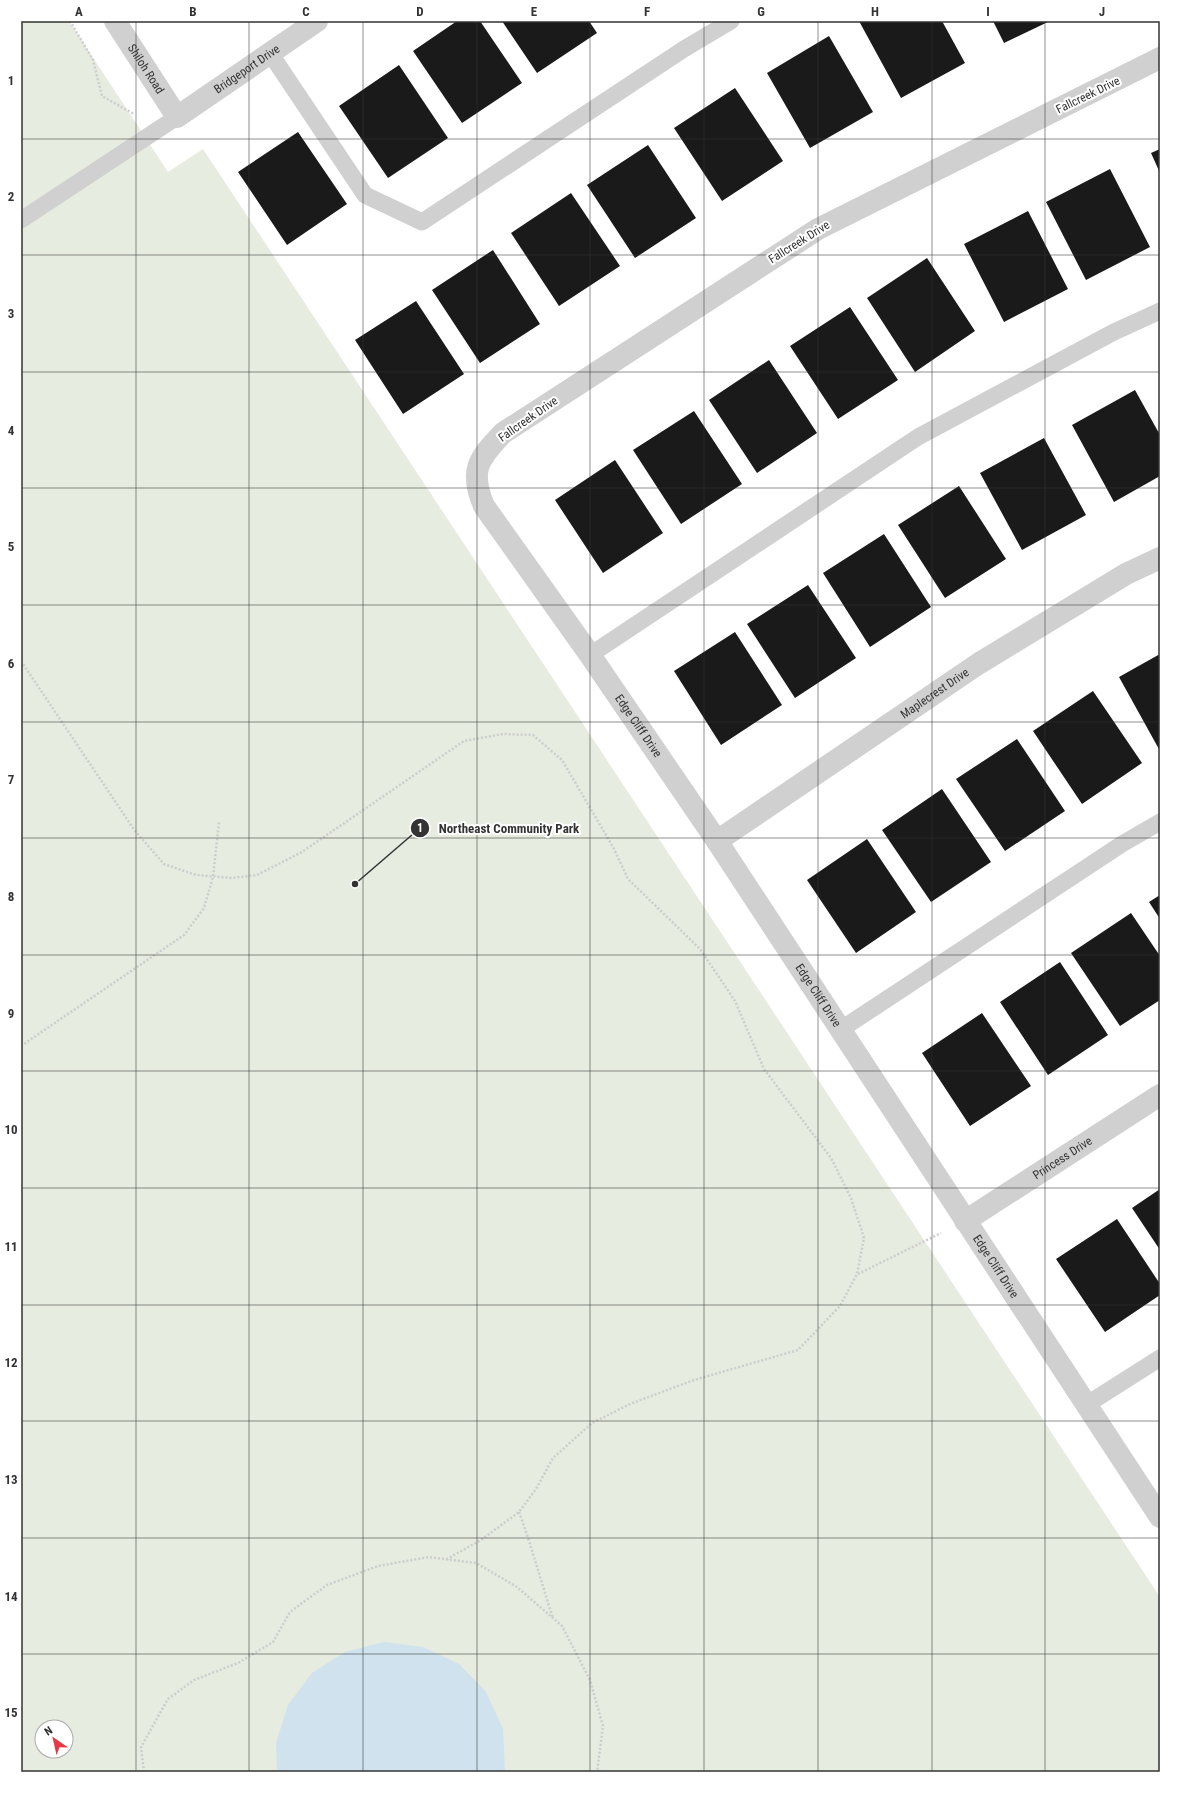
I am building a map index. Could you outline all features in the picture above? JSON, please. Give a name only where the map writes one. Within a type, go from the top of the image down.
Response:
[{"type":"street","name":"Shiloh Road","points":[[115,21],[177,117]]},
{"type":"street","name":"Bridgeport Drive","points":[[177,117],[317,21]]},
{"type":"street","name":"Fallcreek Drive","points":[[476,477],[483,456],[503,433],[818,229],[1160,58]]},
{"type":"street","name":"Edge Cliff Drive","points":[[476,477],[478,492],[484,506],[590,655],[717,841],[1160,1517]]},
{"type":"street","name":"Maplecrest Drive","points":[[717,841],[978,664],[1126,574],[1160,558]]},
{"type":"street","name":"Princess Drive","points":[[965,1221],[1160,1095]]},
{"type":"lane","points":[[270,53],[365,195],[422,222],[684,49],[731,21]]},
{"type":"lane","points":[[21,220],[177,117]]},
{"type":"lane","points":[[590,655],[918,437],[1114,332],[1160,311]]},
{"type":"lane","points":[[840,1030],[1122,844],[1160,822]]},
{"type":"lane","points":[[1086,1405],[1160,1358]]},
{"type":"path","points":[[70,21],[93,60],[102,96],[132,114],[177,117]]},
{"type":"path","points":[[21,661],[135,831],[164,864],[196,875],[232,878],[257,875],[302,852],[464,741],[503,734],[533,735],[562,760],[613,847],[628,879],[700,949],[735,1001],[764,1069],[831,1158],[851,1198],[864,1238],[857,1274],[840,1306],[798,1350],[694,1380],[630,1404],[592,1423],[553,1458],[536,1489],[519,1512],[481,1540],[447,1559]]},
{"type":"path","points":[[21,1046],[184,935],[204,908],[213,877],[219,822]]},
{"type":"path","points":[[857,1274],[965,1221]]},
{"type":"path","points":[[519,1512],[533,1550],[538,1577],[554,1618]]},
{"type":"path","points":[[144,1772],[141,1747],[168,1699],[194,1680],[238,1663],[273,1642],[290,1612],[327,1585],[378,1566],[429,1557],[476,1563],[517,1587],[562,1626],[590,1680],[603,1726],[596,1772]]},
{"type":"shaded area","points":[[21,21],[69,21],[168,172],[203,149],[1160,1597],[1160,1772],[21,1772]]},
{"type":"water","points":[[384,1642],[423,1647],[459,1664],[486,1692],[503,1729],[505,1772],[277,1772],[276,1743],[288,1705],[312,1673],[345,1652]]},
{"type":"building","points":[[457,21],[480,21],[522,83],[462,123],[413,51]]},
{"type":"building","points":[[502,21],[589,21],[597,33],[537,73]]},
{"type":"building","points":[[859,21],[942,21],[965,63],[901,98]]},
{"type":"building","points":[[993,21],[1050,21],[1004,43]]},
{"type":"building","points":[[829,36],[873,112],[810,148],[767,73]]},
{"type":"building","points":[[399,65],[448,138],[388,178],[339,106]]},
{"type":"building","points":[[735,88],[783,161],[722,201],[674,128]]},
{"type":"building","points":[[298,132],[347,204],[287,245],[238,172]]},
{"type":"building","points":[[648,145],[696,218],[635,258],[587,185]]},
{"type":"building","points":[[1160,149],[1160,173],[1151,153]]},
{"type":"building","points":[[1110,169],[1150,247],[1086,280],[1046,202]]},
{"type":"building","points":[[571,193],[620,266],[559,306],[511,233]]},
{"type":"building","points":[[1028,211],[1068,289],[1004,322],[964,244]]},
{"type":"building","points":[[493,250],[540,324],[480,363],[432,290]]},
{"type":"building","points":[[927,258],[975,331],[915,372],[867,298]]},
{"type":"building","points":[[416,301],[464,374],[403,414],[355,340]]},
{"type":"building","points":[[850,307],[898,380],[838,419],[790,346]]},
{"type":"building","points":[[769,360],[817,433],[757,473],[709,400]]},
{"type":"building","points":[[1135,390],[1160,435],[1160,476],[1114,502],[1072,425]]},
{"type":"building","points":[[694,411],[742,484],[681,524],[633,450]]},
{"type":"building","points":[[1044,438],[1086,515],[1022,550],[980,473]]},
{"type":"building","points":[[615,460],[663,533],[603,573],[555,500]]},
{"type":"building","points":[[959,486],[1006,559],[945,598],[898,525]]},
{"type":"building","points":[[884,534],[931,607],[870,647],[823,573]]},
{"type":"building","points":[[808,585],[856,658],[795,698],[747,624]]},
{"type":"building","points":[[735,632],[782,705],[721,745],[674,671]]},
{"type":"building","points":[[1160,654],[1160,751],[1119,677]]},
{"type":"building","points":[[1093,691],[1142,763],[1082,804],[1033,731]]},
{"type":"building","points":[[1017,739],[1065,811],[1005,851],[956,779]]},
{"type":"building","points":[[942,789],[991,862],[931,902],[882,830]]},
{"type":"building","points":[[867,839],[916,912],[856,953],[807,880]]},
{"type":"building","points":[[1160,895],[1160,919],[1149,902]]},
{"type":"building","points":[[1131,913],[1160,956],[1160,1000],[1120,1026],[1071,953]]},
{"type":"building","points":[[1060,962],[1108,1035],[1048,1075],[1000,1002]]},
{"type":"building","points":[[982,1013],[1031,1086],[970,1126],[922,1053]]},
{"type":"building","points":[[1160,1189],[1160,1250],[1132,1208]]},
{"type":"building","points":[[1117,1219],[1160,1284],[1160,1295],[1105,1332],[1056,1259]]},
{"type":"place","name":"Northeast Community Park","points":[[355,884]]}]
